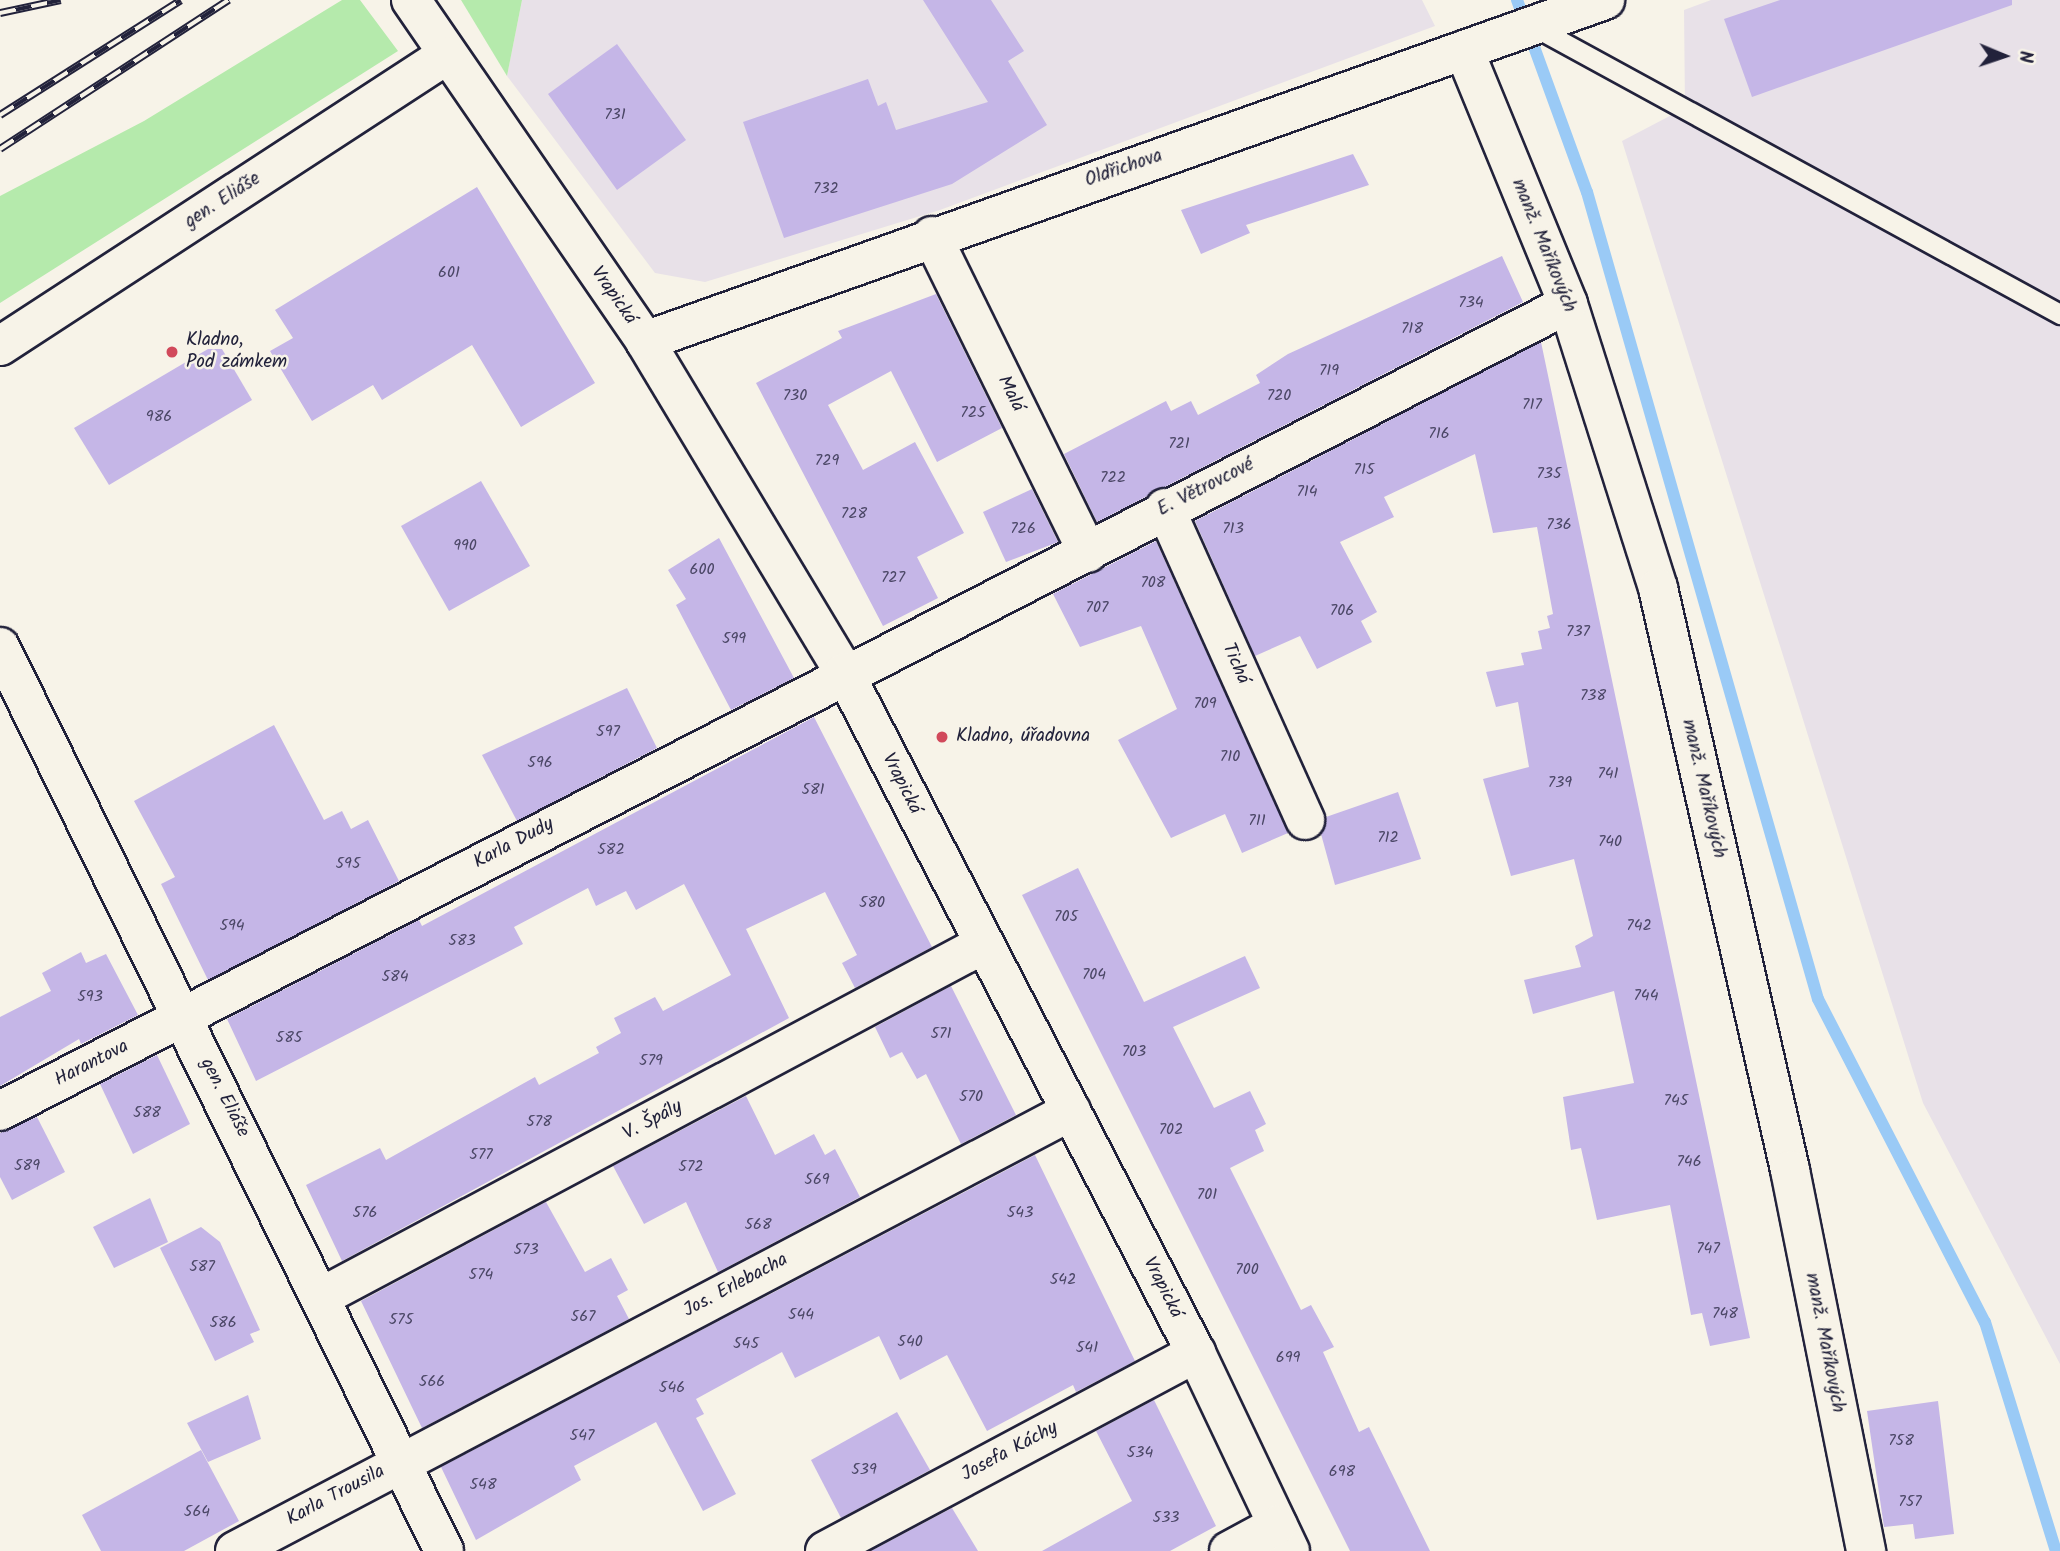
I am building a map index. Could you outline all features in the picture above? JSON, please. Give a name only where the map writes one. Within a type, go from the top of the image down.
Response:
[{"type":"street","name":"Vrapická","points":[[411,0],[445,56],[645,341],[844,672],[982,945],[1196,1353],[1283,1538]]},
{"type":"street","name":"Oldřichova","points":[[645,341],[932,236],[1605,0]]},
{"type":"street","name":"manž. Maříkových","points":[[1464,50],[1568,304],[1658,588],[1790,1170],[1866,1551]]},
{"type":"street","name":"gen. Eliáše","points":[[0,346],[445,56]]},
{"type":"street","name":"Malá","points":[[932,236],[1088,553]]},
{"type":"street","name":"E. Větrovcové","points":[[844,672],[1088,553],[1166,508],[1568,304]]},
{"type":"street","name":"Tichá","points":[[1166,508],[1305,820]]},
{"type":"street","name":"gen. Eliáše","points":[[0,647],[323,1296],[444,1551]]},
{"type":"street","name":"Karla Dudy","points":[[184,1017],[844,672]]},
{"type":"street","name":"V. Špály","points":[[323,1296],[982,945]]},
{"type":"street","name":"Harantova","points":[[0,1111],[184,1017]]},
{"type":"street","name":"Jos. Erlebacha","points":[[401,1461],[1071,1111]]},
{"type":"street","name":"Josefa Káchy","points":[[825,1551],[1196,1353]]},
{"type":"street","name":"Karla Trousila","points":[[235,1551],[401,1461]]},
{"type":"street","points":[[1230,1551],[1283,1538]]},
{"type":"lane","points":[[1532,26],[2060,314]]},
{"type":"shaded area","points":[[522,0],[1422,0],[1435,26],[940,210],[705,282],[655,273],[507,76]]},
{"type":"shaded area","points":[[1711,0],[2060,0],[2060,1364],[1923,1103],[1622,141],[1685,108],[1684,10]]},
{"type":"green space","points":[[342,0],[360,0],[398,51],[0,303],[0,196],[144,121]]},
{"type":"green space","points":[[461,0],[522,0],[507,76]]},
{"type":"building","points":[[923,0],[991,0],[1024,51],[1008,61],[1047,125],[952,184],[784,238],[743,122],[868,79],[878,106],[886,102],[896,130],[988,102]]},
{"type":"building","points":[[1780,0],[2012,0],[2012,5],[1752,97],[1724,19]]},
{"type":"building","points":[[617,44],[686,140],[617,190],[548,94]]},
{"type":"building","points":[[1353,154],[1369,185],[1246,225],[1250,233],[1201,254],[1181,210]]},
{"type":"building","points":[[477,187],[595,383],[521,427],[472,345],[382,400],[373,385],[312,421],[270,351],[293,338],[275,310]]},
{"type":"building","points":[[1502,256],[1523,302],[1097,522],[1064,454],[1166,401],[1171,411],[1191,401],[1198,415],[1260,383],[1256,375],[1288,354]]},
{"type":"building","points":[[936,294],[1002,428],[937,462],[891,371],[828,405],[863,470],[915,442],[964,533],[917,557],[938,598],[883,626],[756,383],[842,338],[838,331]]},
{"type":"building","points":[[1541,342],[1750,1338],[1710,1346],[1702,1313],[1691,1315],[1670,1205],[1597,1220],[1581,1148],[1571,1150],[1563,1097],[1634,1083],[1614,991],[1533,1014],[1524,980],[1581,967],[1575,946],[1593,936],[1574,859],[1511,876],[1483,779],[1529,767],[1518,702],[1496,707],[1486,672],[1524,665],[1521,653],[1542,649],[1538,631],[1550,628],[1547,616],[1553,614],[1537,527],[1493,533],[1475,454],[1384,497],[1394,517],[1340,542],[1377,612],[1361,621],[1372,642],[1317,669],[1300,636],[1255,656],[1195,521]]},
{"type":"building","points":[[208,349],[222,349],[252,400],[109,485],[74,428]]},
{"type":"building","points":[[481,481],[530,566],[449,611],[401,526]]},
{"type":"building","points":[[1032,489],[1058,542],[1006,562],[983,512]]},
{"type":"building","points":[[719,538],[794,678],[731,710],[676,605],[686,599],[668,570]]},
{"type":"building","points":[[1156,541],[1288,833],[1242,853],[1225,814],[1171,838],[1118,740],[1177,709],[1141,626],[1080,647],[1053,594]]},
{"type":"building","points":[[627,688],[657,748],[517,821],[482,755]]},
{"type":"building","points":[[814,717],[932,947],[855,988],[842,963],[857,955],[825,892],[746,929],[789,1018],[342,1261],[306,1185],[380,1148],[386,1160],[535,1077],[539,1085],[599,1053],[596,1047],[621,1033],[614,1018],[655,997],[663,1011],[731,975],[684,884],[636,910],[626,891],[596,906],[588,888],[514,927],[523,944],[256,1081],[227,1019],[419,920],[422,926]]},
{"type":"building","points":[[274,725],[324,820],[342,811],[351,829],[368,820],[399,881],[208,980],[161,884],[175,877],[134,801]]},
{"type":"building","points":[[1398,792],[1421,859],[1335,885],[1321,834],[1326,817]]},
{"type":"building","points":[[1078,868],[1144,1002],[1245,956],[1260,988],[1173,1027],[1214,1108],[1250,1091],[1266,1124],[1255,1130],[1264,1151],[1230,1168],[1301,1310],[1311,1305],[1334,1347],[1323,1352],[1359,1432],[1369,1427],[1430,1551],[1350,1551],[1022,895]]},
{"type":"building","points":[[81,952],[86,963],[106,954],[138,1015],[81,1044],[79,1039],[0,1086],[0,1017],[51,991],[42,973]]},
{"type":"building","points":[[951,986],[1016,1115],[961,1144],[926,1074],[917,1079],[902,1052],[890,1058],[875,1027]]},
{"type":"building","points":[[157,1055],[190,1124],[133,1154],[100,1084]]},
{"type":"building","points":[[746,1096],[775,1155],[814,1134],[825,1155],[835,1149],[860,1197],[718,1272],[686,1202],[644,1224],[613,1166]]},
{"type":"building","points":[[37,1117],[65,1172],[12,1200],[0,1177],[0,1133]]},
{"type":"building","points":[[1035,1155],[1135,1361],[1076,1392],[1073,1385],[987,1431],[947,1355],[900,1380],[879,1336],[795,1378],[782,1352],[696,1399],[704,1414],[696,1418],[736,1494],[703,1511],[656,1422],[574,1466],[581,1480],[476,1540],[441,1467]]},
{"type":"building","points":[[150,1198],[168,1242],[114,1268],[93,1227]]},
{"type":"building","points":[[546,1202],[585,1272],[611,1258],[628,1290],[617,1296],[629,1319],[422,1428],[361,1301]]},
{"type":"building","points":[[201,1227],[220,1242],[260,1330],[250,1334],[254,1342],[215,1361],[160,1248]]},
{"type":"building","points":[[248,1395],[261,1439],[208,1462],[187,1423]]},
{"type":"building","points":[[1154,1400],[1216,1526],[1170,1551],[1042,1551],[1132,1501],[1096,1431]]},
{"type":"building","points":[[1938,1401],[1954,1534],[1915,1539],[1913,1524],[1884,1527],[1867,1411]]},
{"type":"building","points":[[897,1412],[930,1470],[841,1518],[811,1460]]},
{"type":"building","points":[[201,1450],[239,1521],[184,1551],[101,1551],[82,1515]]},
{"type":"building","points":[[952,1508],[978,1551],[871,1551]]},
{"type":"waterway","points":[[1517,0],[1587,192],[1818,999],[1985,1322],[2056,1551]]},
{"type":"railway","points":[[0,13],[61,0]]},
{"type":"railway","points":[[0,115],[181,0]]},
{"type":"railway","points":[[0,149],[229,0]]},
{"type":"place","name":"Kladno, Pod zámkem","points":[[172,352]]},
{"type":"place","name":"Kladno, úřadovna","points":[[942,737]]}]
